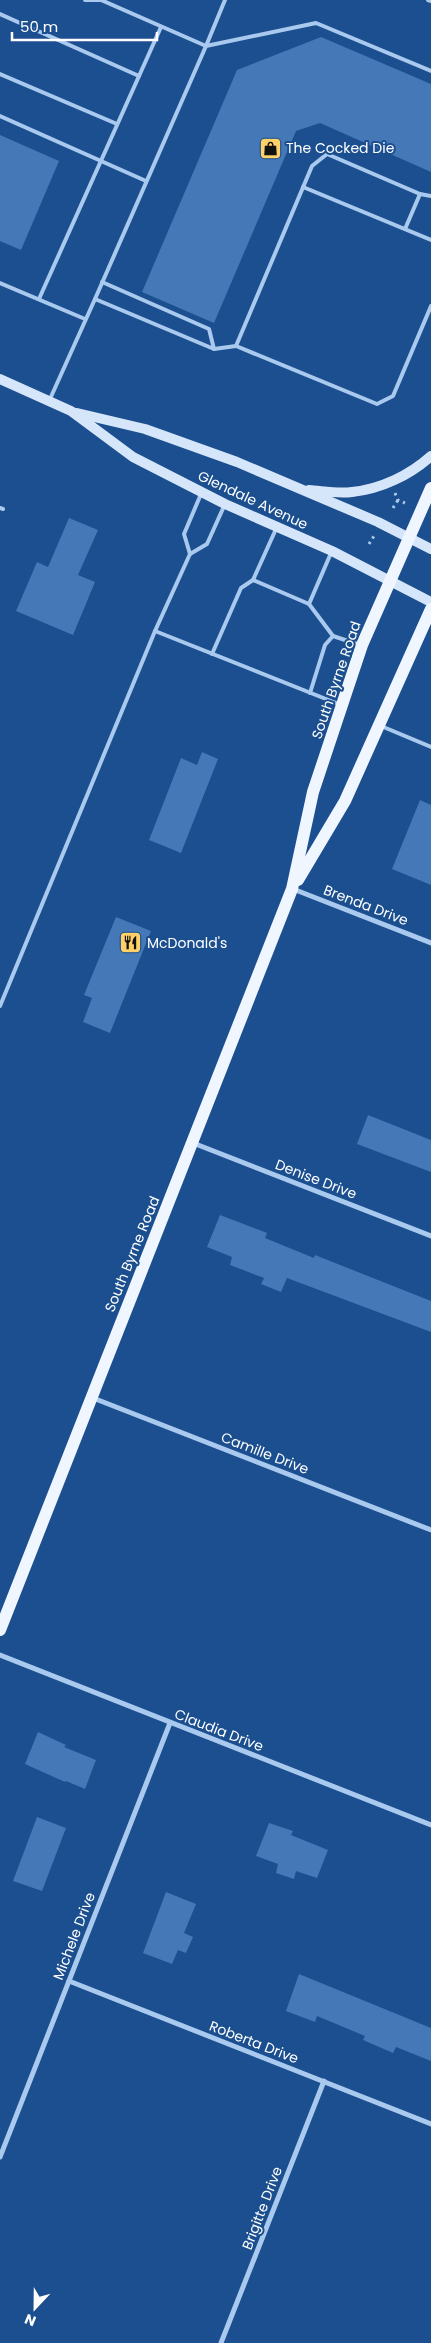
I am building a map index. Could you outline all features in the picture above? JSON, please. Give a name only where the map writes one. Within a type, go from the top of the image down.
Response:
[{"type":"main road","name":"Glendale Avenue","points":[[0,379],[71,411],[145,428],[237,462],[378,522],[431,549]]},
{"type":"main road","name":"Glendale Avenue","points":[[71,411],[133,457],[225,504],[332,551],[431,602]]},
{"type":"main road","points":[[301,490],[352,492],[390,482],[418,468],[431,456]]},
{"type":"main road","name":"South Byrne Road","points":[[0,1630],[292,889],[313,792],[362,645],[431,488]]},
{"type":"main road","name":"South Byrne Road","points":[[292,889],[345,800],[431,609]]},
{"type":"street","name":"Brenda Drive","points":[[292,889],[431,943]]},
{"type":"street","name":"Denise Drive","points":[[193,1143],[431,1236]]},
{"type":"street","name":"Camille Drive","points":[[91,1397],[431,1530]]},
{"type":"street","name":"Claudia Drive","points":[[0,1655],[431,1825]]},
{"type":"street","name":"Michele Drive","points":[[0,2157],[170,1723]]},
{"type":"street","name":"Roberta Drive","points":[[68,1981],[431,2124]]},
{"type":"street","name":"Brigitte Drive","points":[[221,2343],[324,2081]]},
{"type":"lane","points":[[85,0],[101,0],[206,46],[316,23],[431,71]]},
{"type":"lane","points":[[49,401],[226,0]]},
{"type":"lane","points":[[0,14],[139,76]]},
{"type":"lane","points":[[38,300],[161,26]]},
{"type":"lane","points":[[0,74],[117,124]]},
{"type":"lane","points":[[0,116],[146,181]]},
{"type":"lane","points":[[236,346],[312,166],[327,154],[420,194],[431,196]]},
{"type":"lane","points":[[303,187],[431,240]]},
{"type":"lane","points":[[406,229],[420,194]]},
{"type":"lane","points":[[102,282],[209,329],[214,349]]},
{"type":"lane","points":[[0,283],[85,319]]},
{"type":"lane","points":[[94,299],[214,349],[236,346],[377,404],[393,396],[431,306]]},
{"type":"lane","points":[[190,554],[184,534],[202,492]]},
{"type":"lane","points":[[0,1006],[155,631],[190,554],[207,544],[225,504]]},
{"type":"lane","points":[[212,654],[241,588],[254,580],[276,526]]},
{"type":"lane","points":[[309,604],[332,551]]},
{"type":"lane","points":[[254,580],[309,604],[333,636],[362,645]]},
{"type":"lane","points":[[155,631],[343,706]]},
{"type":"lane","points":[[310,693],[325,645],[333,636]]},
{"type":"lane","points":[[379,725],[431,747]]},
{"type":"path","points":[[394,491],[398,500],[405,503]]},
{"type":"path","points":[[393,508],[398,500]]},
{"type":"path","points":[[369,544],[375,535]]},
{"type":"building","points":[[321,37],[431,84],[431,172],[320,123],[296,131],[214,323],[142,292],[237,70]]},
{"type":"building","points":[[0,135],[59,161],[21,250],[0,241]]},
{"type":"building","points":[[69,518],[98,530],[78,575],[95,582],[73,635],[16,611],[37,562],[48,567]]},
{"type":"building","points":[[202,752],[218,759],[181,853],[149,840],[181,758],[197,765]]},
{"type":"building","points":[[420,800],[431,805],[431,885],[392,869]]},
{"type":"building","points":[[116,917],[151,931],[110,1033],[83,1022],[92,998],[84,995]]},
{"type":"building","points":[[368,1115],[431,1140],[431,1172],[357,1144]]},
{"type":"building","points":[[220,1215],[267,1233],[265,1238],[314,1258],[315,1255],[431,1301],[431,1332],[287,1278],[281,1292],[261,1284],[264,1278],[230,1265],[232,1257],[207,1247]]},
{"type":"building","points":[[38,1732],[66,1745],[64,1747],[96,1760],[85,1789],[25,1764]]},
{"type":"building","points":[[37,1817],[66,1828],[42,1891],[13,1881]]},
{"type":"building","points":[[269,1823],[293,1831],[291,1835],[328,1850],[317,1878],[296,1871],[294,1879],[276,1873],[278,1864],[256,1856]]},
{"type":"building","points":[[166,1892],[196,1904],[184,1933],[193,1937],[186,1953],[178,1950],[172,1964],[143,1953]]},
{"type":"building","points":[[299,1974],[431,2028],[431,2061],[396,2047],[393,2053],[363,2040],[365,2036],[317,2016],[315,2022],[286,2011]]},
{"type":"place","name":"The Cocked Die","points":[[270,148]]},
{"type":"place","name":"McDonald's","points":[[131,943]]}]
